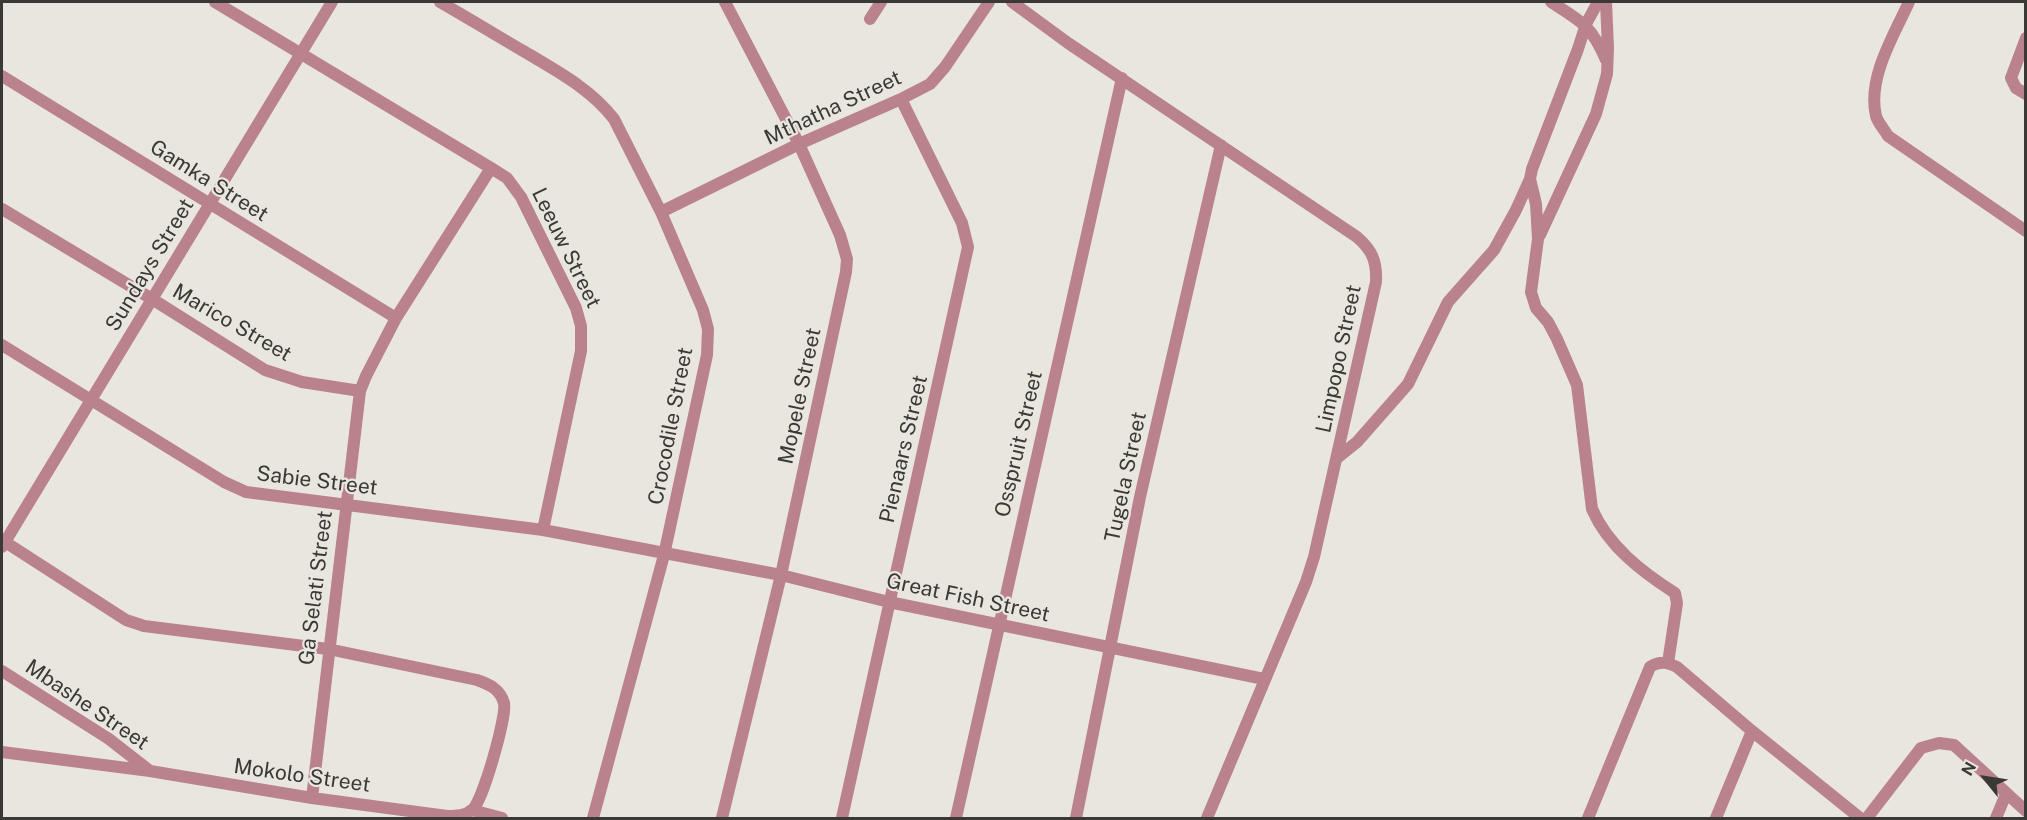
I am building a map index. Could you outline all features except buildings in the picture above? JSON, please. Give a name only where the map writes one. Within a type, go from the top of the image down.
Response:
[{"type":"street","name":"Leeuw Street","points":[[215,2],[492,168],[507,178],[521,197],[576,308],[581,326],[581,351],[543,530]]},
{"type":"street","name":"Sundays Street","points":[[3,543],[332,2]]},
{"type":"street","name":"Crocodile Street","points":[[440,2],[569,78],[594,97],[614,120],[661,212],[703,310],[708,340],[706,355],[664,555],[593,819]]},
{"type":"street","name":"Mopele Street","points":[[722,819],[781,575],[847,259],[840,235],[799,144],[725,2]]},
{"type":"street","points":[[870,19],[881,2]]},
{"type":"street","name":"Mthatha Street","points":[[661,212],[799,144],[930,84],[989,2]]},
{"type":"street","name":"Limpopo Street","points":[[1012,2],[1068,43],[1357,237],[1367,246],[1374,257],[1377,268],[1376,282],[1337,458],[1310,570],[1207,819]]},
{"type":"street","points":[[1551,2],[1586,24],[1598,42],[1608,64]]},
{"type":"street","points":[[1337,458],[1357,442],[1408,384],[1448,302],[1494,250],[1530,179],[1586,24],[1598,2]]},
{"type":"street","points":[[1538,239],[1596,114],[1608,64],[1606,2]]},
{"type":"street","points":[[1909,2],[1875,79],[1874,97],[1877,118],[1888,136],[2025,231]]},
{"type":"street","points":[[2025,38],[2011,78],[2016,88],[2025,94]]},
{"type":"street","name":"Gamka Street","points":[[2,76],[396,318]]},
{"type":"street","name":"Osspruit Street","points":[[956,819],[1122,78]]},
{"type":"street","name":"Pienaars Street","points":[[842,819],[968,247],[962,223],[901,99]]},
{"type":"street","name":"Tugela Street","points":[[1076,819],[1140,497],[1221,145]]},
{"type":"street","name":"Ga Selati Street","points":[[312,798],[360,391],[396,318],[492,168]]},
{"type":"street","points":[[1530,179],[1536,204],[1538,239],[1531,292],[1536,308],[1557,339],[1577,385],[1592,509],[1614,545],[1653,578],[1675,593],[1677,603],[1668,663]]},
{"type":"street","name":"Marico Street","points":[[2,209],[265,370],[302,382],[360,391]]},
{"type":"street","name":"Sabie Street","points":[[2,345],[239,489],[255,494],[543,530],[664,555]]},
{"type":"street","points":[[3,543],[126,620],[144,626],[328,649],[477,680],[490,685],[503,700],[505,714],[480,799],[472,810],[502,819]]},
{"type":"street","name":"Great Fish Street","points":[[664,555],[781,575],[889,602],[1264,679]]},
{"type":"street","points":[[1588,819],[1650,667],[1657,663],[1668,663],[1677,667],[1860,819]]},
{"type":"street","name":"Mbashe Street","points":[[2,671],[109,739],[150,771]]},
{"type":"street","points":[[1716,819],[1752,731]]},
{"type":"street","points":[[1867,819],[1921,748],[1940,743],[1954,745],[2025,810]]},
{"type":"street","name":"Mokolo Street","points":[[2,752],[150,771],[312,798],[447,816],[459,816],[472,810]]},
{"type":"street","points":[[1996,819],[2006,794]]}]
